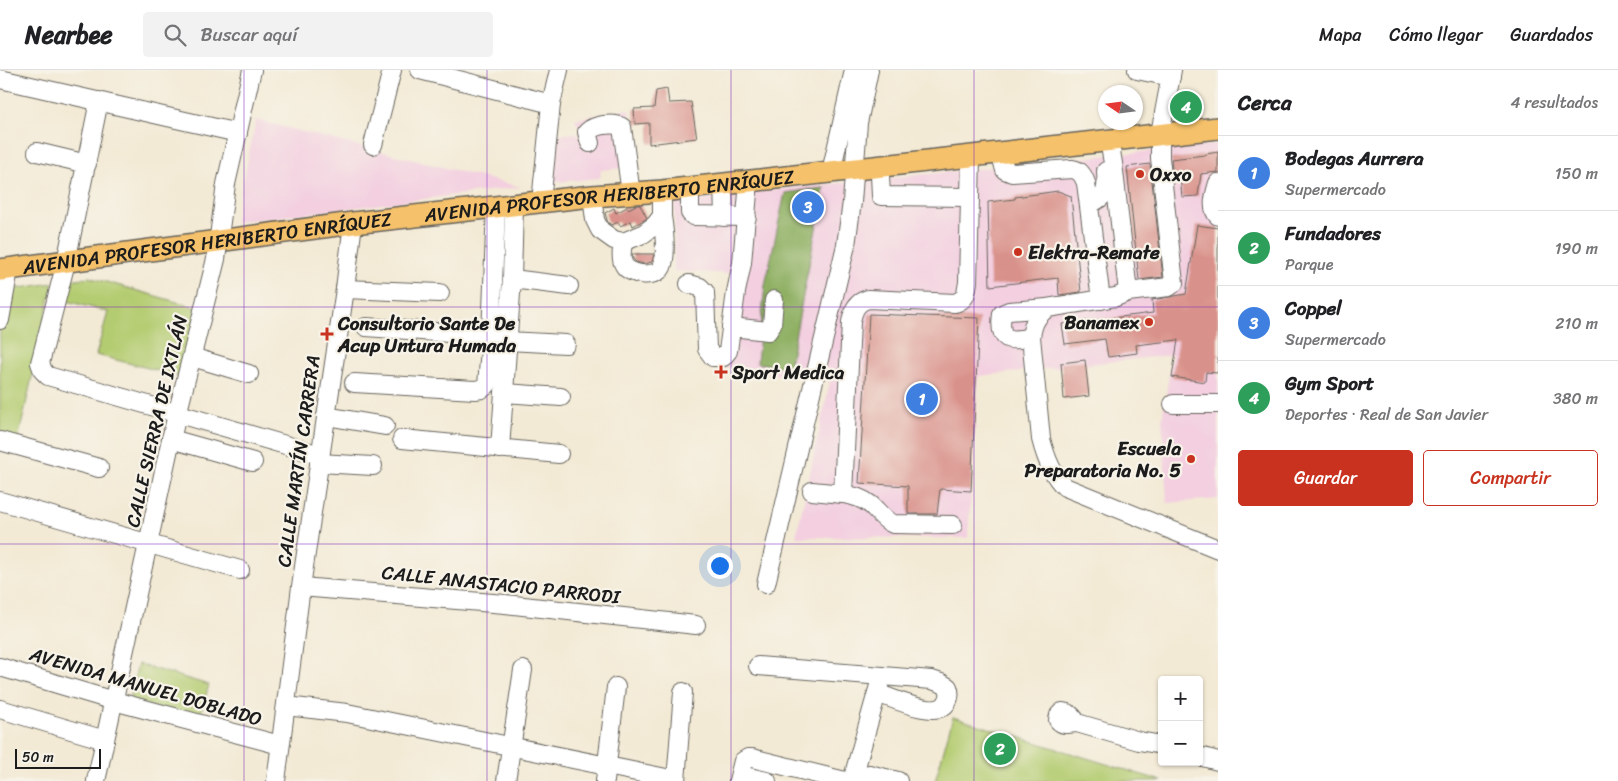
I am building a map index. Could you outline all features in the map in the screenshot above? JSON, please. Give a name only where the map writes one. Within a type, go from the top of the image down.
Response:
[{"type":"main road","name":"AVENIDA PROFESOR HERIBERTO ENRÍQUEZ","points":[[4,269],[353,223],[592,196],[690,188],[1218,128]]},
{"type":"street","name":"CALLE SIERRA DE IXTLÁN","points":[[96,781],[171,439],[211,283],[219,241],[226,184],[252,70]]},
{"type":"street","points":[[372,145],[392,70]]},
{"type":"street","points":[[420,70],[551,104]]},
{"type":"street","points":[[541,202],[551,104],[559,70]]},
{"type":"street","points":[[831,172],[854,70]]},
{"type":"street","points":[[766,584],[846,245],[852,202],[858,123],[869,70]]},
{"type":"street","points":[[1031,337],[1006,338],[1002,328],[1002,314],[1009,311],[1047,308],[1101,300],[1121,296],[1128,292],[1169,287],[1174,283],[1160,158],[1160,134],[1171,74],[1137,70]]},
{"type":"street","points":[[0,79],[238,133]]},
{"type":"street","points":[[99,101],[66,262],[40,363],[45,374],[178,413],[319,459],[373,466]]},
{"type":"street","points":[[590,144],[587,132],[590,129],[611,124],[622,128],[631,194]]},
{"type":"street","points":[[1106,140],[1113,162],[1128,292]]},
{"type":"street","points":[[1089,204],[1098,201],[1106,189],[1106,140]]},
{"type":"street","points":[[37,152],[87,164]]},
{"type":"street","points":[[1000,152],[1005,170],[1012,173],[1072,169],[1077,170],[1084,178],[1101,300]]},
{"type":"street","points":[[843,494],[853,312],[857,304],[868,299],[955,303],[962,301],[965,297],[968,282],[972,156]]},
{"type":"street","points":[[878,166],[881,196],[970,197]]},
{"type":"street","points":[[689,284],[700,287],[705,292],[707,348],[713,357],[723,357],[728,351],[742,263],[749,181]]},
{"type":"street","points":[[1218,183],[1213,207],[1218,216]]},
{"type":"street","points":[[723,184],[724,217]]},
{"type":"street","points":[[690,188],[690,213],[693,216],[747,217]]},
{"type":"street","points":[[623,242],[623,264],[628,270],[651,274],[661,268],[664,252],[662,191]]},
{"type":"street","points":[[592,196],[595,220],[600,230],[614,240],[623,242],[650,230],[662,216]]},
{"type":"street","points":[[354,383],[475,390],[482,389],[487,385],[512,279],[505,206]]},
{"type":"street","points":[[500,449],[505,393],[499,338],[505,206]]},
{"type":"street","name":"CALLE MARTÍN CARRERA","points":[[276,781],[301,587],[353,223]]},
{"type":"street","points":[[0,320],[4,269]]},
{"type":"street","points":[[512,279],[569,286]]},
{"type":"street","points":[[345,289],[440,293]]},
{"type":"street","points":[[731,327],[770,330],[774,300]]},
{"type":"street","points":[[1047,308],[1037,316],[1031,337],[1041,439],[1044,452],[1060,482],[1065,487],[1218,549]]},
{"type":"street","points":[[366,326],[566,344]]},
{"type":"street","points":[[192,357],[249,374]]},
{"type":"street","points":[[505,393],[561,396]]},
{"type":"street","points":[[1173,404],[1218,404]]},
{"type":"street","points":[[326,416],[385,426]]},
{"type":"street","points":[[171,439],[253,462]]},
{"type":"street","points":[[402,439],[560,454]]},
{"type":"street","points":[[0,441],[99,468]]},
{"type":"street","points":[[812,492],[859,497],[872,506],[884,520],[892,524],[953,525]]},
{"type":"street","points":[[0,501],[240,570]]},
{"type":"street","name":"CALLE ANASTACIO PARRODI","points":[[301,587],[505,604],[696,625]]},
{"type":"street","points":[[758,666],[879,685],[858,778]]},
{"type":"street","name":"AVENIDA MANUEL DOBLADO","points":[[0,667],[114,701],[280,745]]},
{"type":"street","points":[[506,781],[523,670]]},
{"type":"street","points":[[606,774],[616,687]]},
{"type":"street","points":[[286,706],[347,713],[511,746],[606,774],[676,780],[683,692]]},
{"type":"street","points":[[0,709],[105,740]]},
{"type":"street","points":[[1077,723],[1139,741],[1158,744]]},
{"type":"street","points":[[1203,757],[1218,761]]},
{"type":"street","points":[[766,760],[763,780],[739,778],[742,764],[746,759],[752,758],[766,760],[858,778],[898,781]]},
{"type":"shaded area","points":[[629,109],[634,167],[601,170],[600,178],[555,182],[549,162],[557,135],[576,133],[587,144],[575,119]]},
{"type":"shaded area","points":[[256,120],[521,187],[235,222]]},
{"type":"shaded area","points":[[1218,144],[1218,499],[1167,503],[1162,420],[1172,355],[979,376],[968,538],[796,537],[830,382],[724,367],[736,274],[674,271],[675,200]]},
{"type":"green space","points":[[824,188],[789,368],[757,363],[765,285],[785,193]]},
{"type":"green space","points":[[89,277],[198,308],[180,376],[96,355],[108,312],[67,301],[70,280]]},
{"type":"green space","points":[[53,283],[18,440],[0,435],[0,291]]},
{"type":"green space","points":[[138,664],[209,685],[199,720],[129,700]]},
{"type":"green space","points":[[953,717],[1162,781],[935,781]]},
{"type":"building","points":[[667,89],[669,103],[691,102],[697,138],[649,144],[649,123],[635,124],[634,109],[654,108],[656,91]]},
{"type":"building","points":[[1218,152],[1218,172],[1201,174],[1198,196],[1182,197],[1180,176],[1173,177],[1171,159]]},
{"type":"building","points":[[1150,164],[1163,277],[1139,280],[1127,167]]},
{"type":"building","points":[[1058,191],[1071,196],[1081,292],[1059,295],[1058,278],[990,286],[988,202]]},
{"type":"building","points":[[640,205],[647,218],[633,226],[631,221],[620,226],[618,222],[612,225],[608,223],[605,213],[614,208],[616,213]]},
{"type":"building","points":[[1197,225],[1218,228],[1218,373],[1206,372],[1205,382],[1172,377],[1178,340],[1136,345],[1137,353],[1108,357],[1105,339],[1065,344],[1062,324],[1153,313],[1152,300],[1186,294]]},
{"type":"building","points":[[632,254],[654,254],[652,262],[644,264],[636,262]]},
{"type":"building","points":[[869,314],[979,318],[971,491],[940,489],[937,514],[908,514],[908,486],[859,483]]},
{"type":"building","points":[[1085,360],[1089,396],[1064,399],[1061,363]]},
{"type":"place","name":"Gym Sport","points":[[1186,107]]},
{"type":"place","name":"Oxxo","points":[[1140,174]]},
{"type":"place","name":"Coppel","points":[[808,207]]},
{"type":"place","name":"Elektra-Remate","points":[[1018,252]]},
{"type":"place","name":"Banamex","points":[[1149,322]]},
{"type":"place","name":"Consultorio Sante De Acup Untura Humada","points":[[327,334]]},
{"type":"place","name":"Sport Medica","points":[[721,372]]},
{"type":"place","name":"Bodegas Aurrera","points":[[922,399]]},
{"type":"place","name":"Escuela Preparatoria No. 5","points":[[1191,459]]},
{"type":"place","name":"Fundadores","points":[[1000,749]]}]
